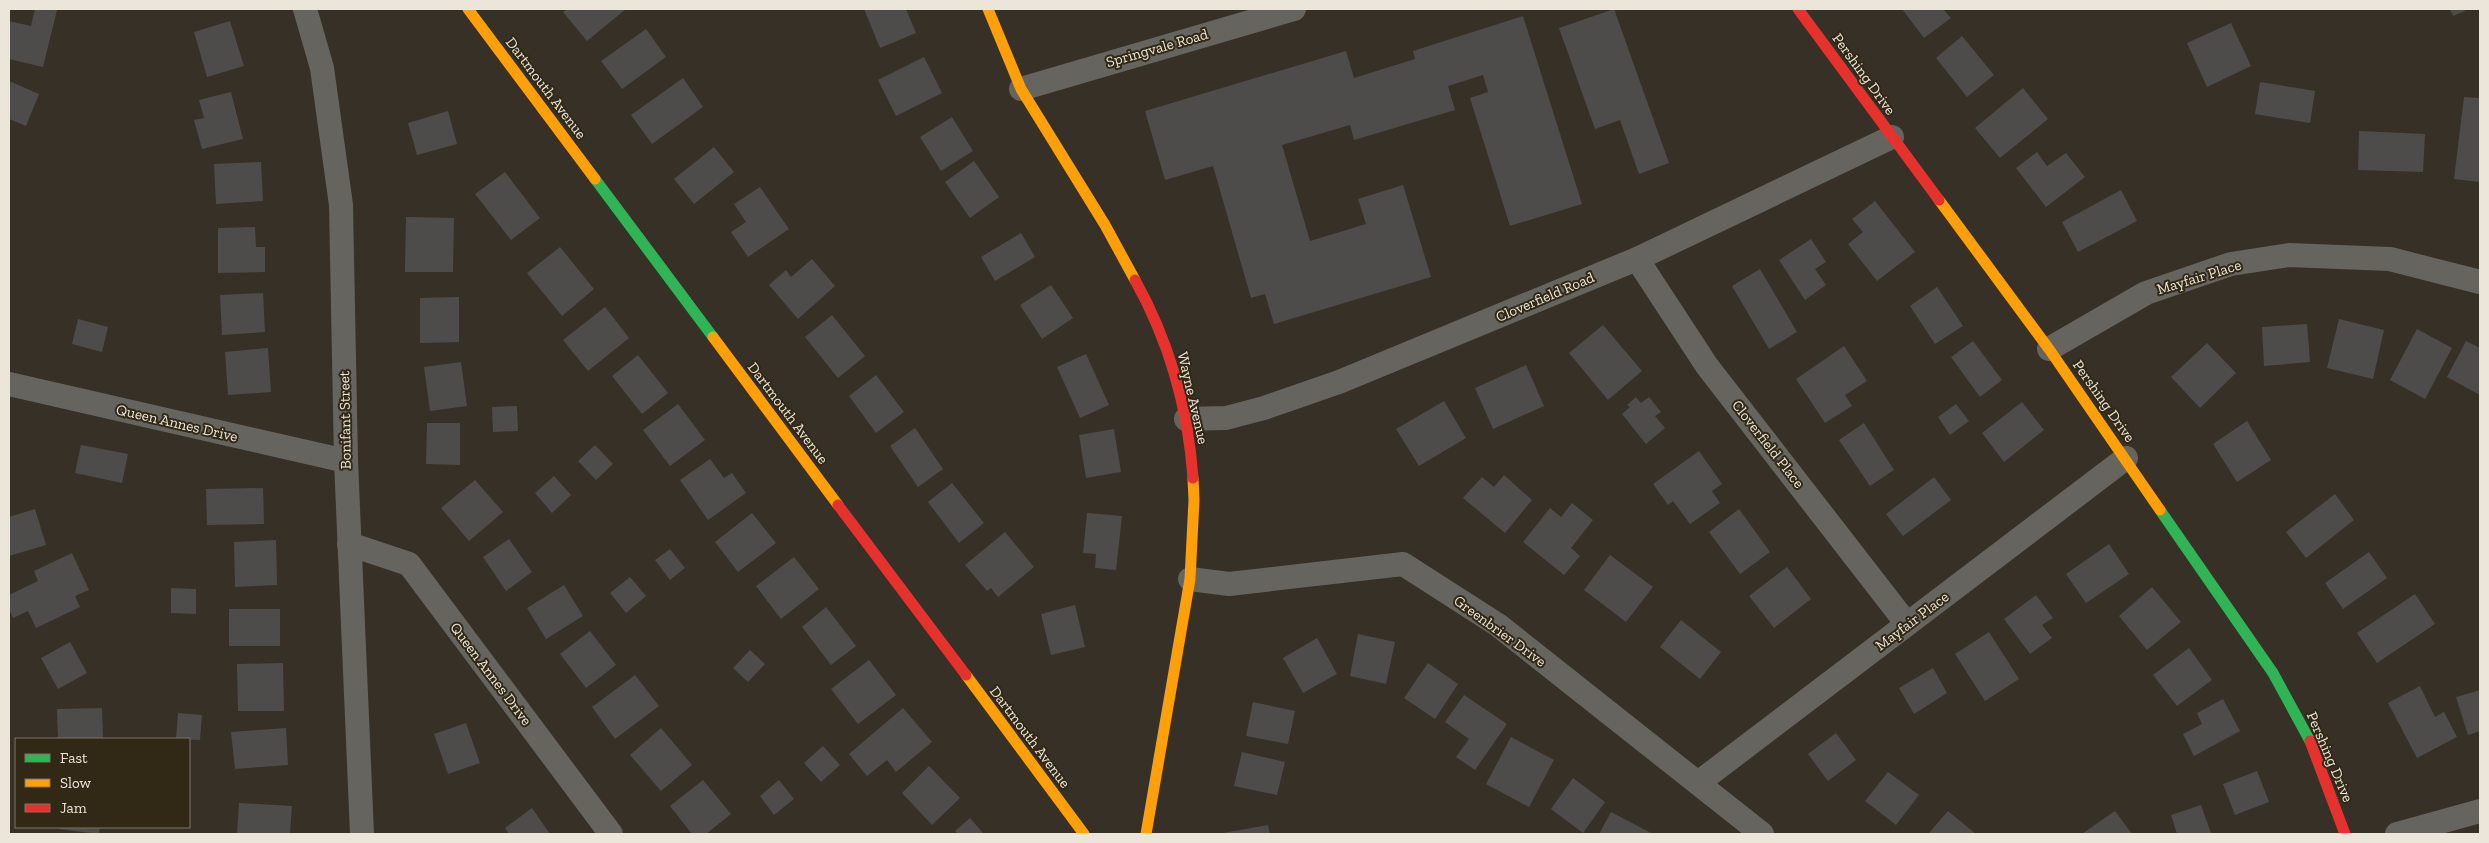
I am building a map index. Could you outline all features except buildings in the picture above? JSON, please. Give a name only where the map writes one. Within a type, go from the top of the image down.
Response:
[{"type":"street","name":"Bonifant Street","points":[[305,9],[322,68],[341,205],[346,461],[362,834]]},
{"type":"street","name":"Dartmouth Avenue","points":[[468,9],[1084,834]]},
{"type":"street","name":"Wayne Avenue","points":[[988,9],[1021,89],[1105,226],[1147,301],[1174,369],[1186,419],[1190,440],[1194,500],[1190,579],[1146,834]]},
{"type":"street","name":"Springvale Road","points":[[1021,89],[1294,9]]},
{"type":"street","name":"Pershing Drive","points":[[1798,9],[2049,350],[2126,458],[2273,673],[2308,735],[2345,834]]},
{"type":"street","name":"Cloverfield Road","points":[[1186,419],[1226,418],[1264,408],[1339,382],[1637,259],[1892,137]]},
{"type":"street","name":"Mayfair Place","points":[[2049,350],[2146,293],[2231,264],[2289,255],[2390,259],[2480,282]]},
{"type":"street","name":"Cloverfield Place","points":[[1637,259],[1707,366],[1907,624]]},
{"type":"street","name":"Queen Annes Drive","points":[[9,384],[346,461]]},
{"type":"street","name":"Mayfair Place","points":[[1698,783],[2126,458]]},
{"type":"street","name":"Queen Annes Drive","points":[[349,544],[409,564],[611,834]]},
{"type":"street","name":"Greenbrier Drive","points":[[1190,579],[1228,584],[1403,564],[1498,626],[1762,834]]},
{"type":"street","points":[[2397,834],[2480,811]]},
{"type":"traffic: fast","points":[[595,179],[713,337]]},
{"type":"traffic: fast","points":[[2160,510],[2273,673],[2310,741]]},
{"type":"traffic: slow","points":[[468,9],[595,179]]},
{"type":"traffic: slow","points":[[988,9],[1021,89],[1105,225],[1135,280]]},
{"type":"traffic: slow","points":[[1939,200],[2049,349],[2160,510]]},
{"type":"traffic: slow","points":[[713,337],[838,505]]},
{"type":"traffic: slow","points":[[1146,834],[1190,579],[1194,500],[1193,478]]},
{"type":"traffic: slow","points":[[966,675],[1084,834]]},
{"type":"traffic: jam","points":[[1798,9],[1939,200]]},
{"type":"traffic: jam","points":[[1135,280],[1158,327],[1175,376],[1187,426],[1193,478]]},
{"type":"traffic: jam","points":[[838,505],[966,675]]},
{"type":"traffic: jam","points":[[2310,741],[2345,834]]}]
